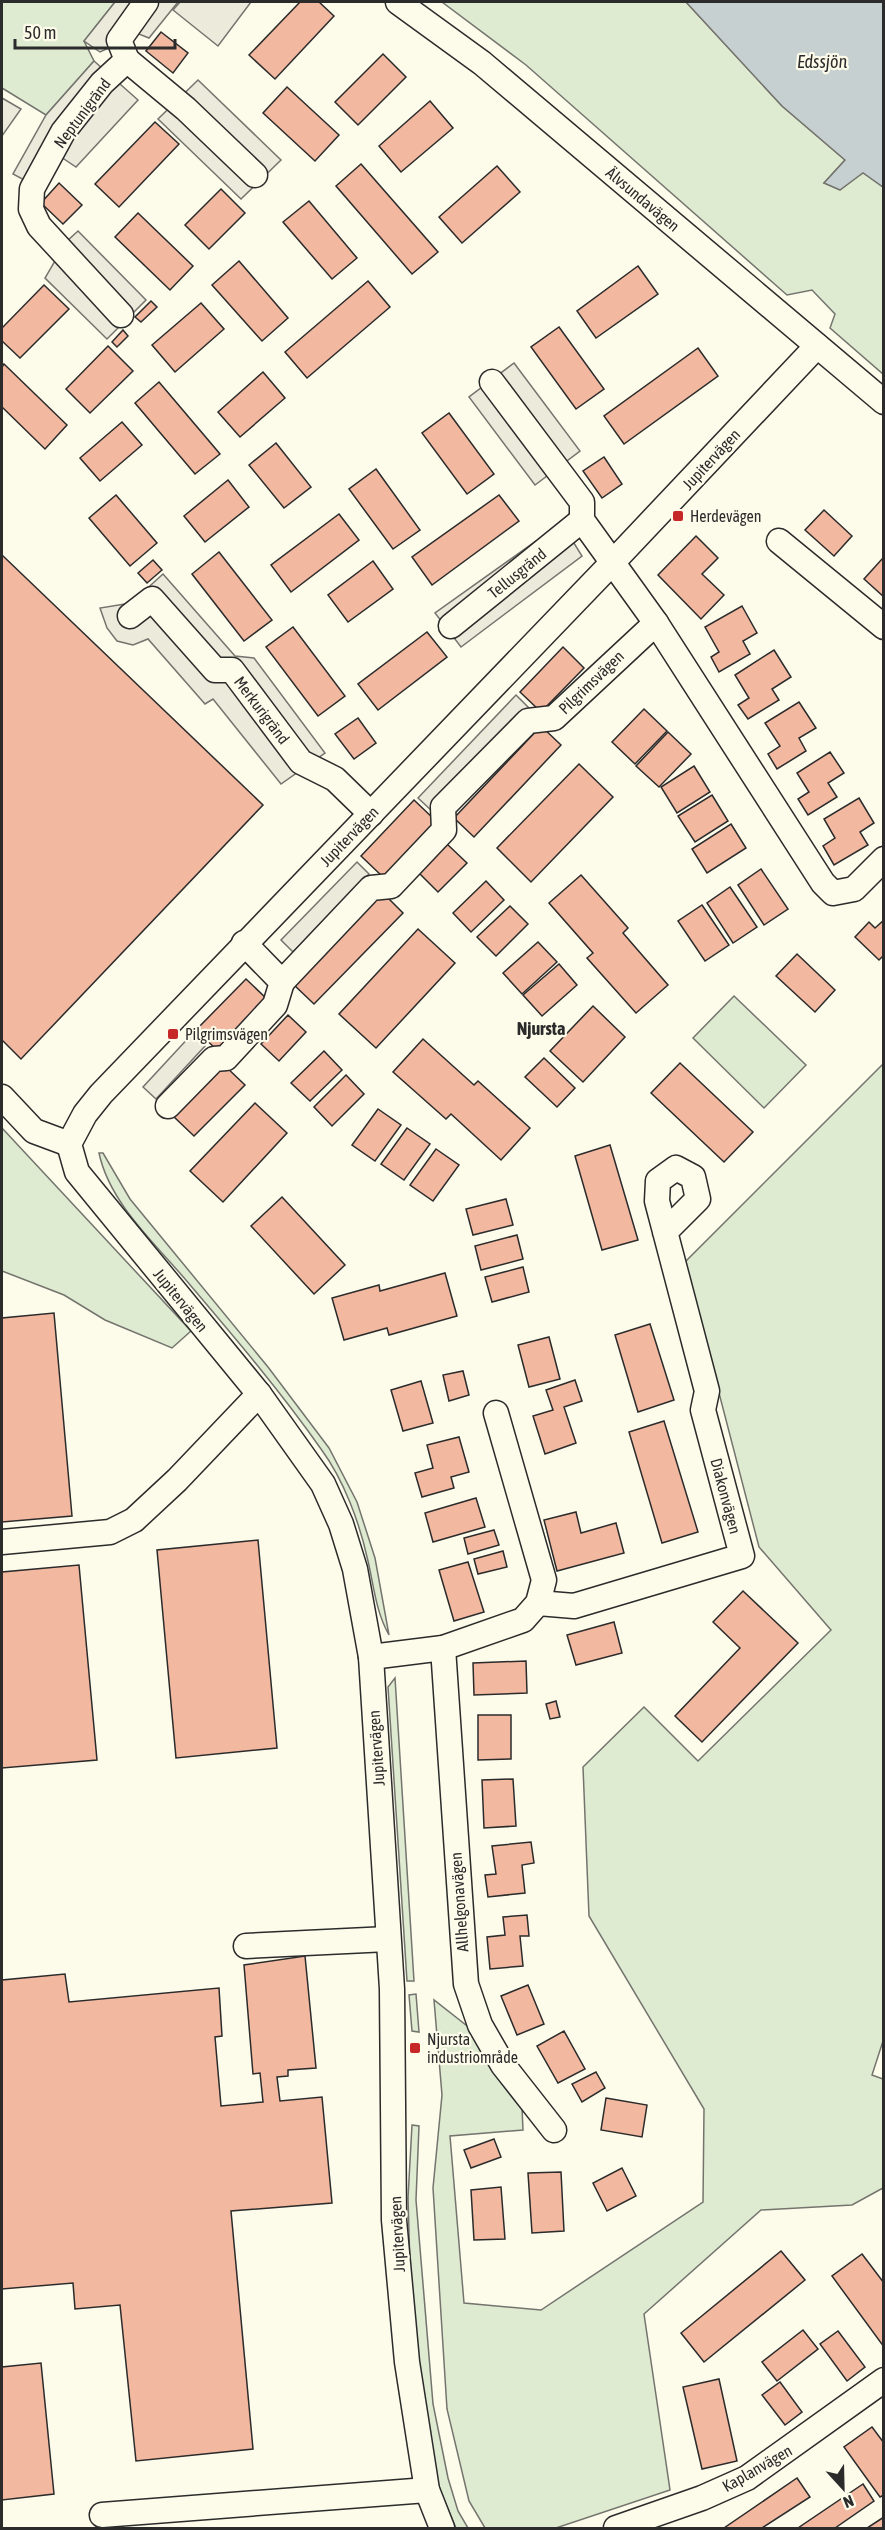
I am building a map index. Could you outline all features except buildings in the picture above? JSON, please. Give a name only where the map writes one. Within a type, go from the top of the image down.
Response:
[{"type":"street","points":[[146,2],[119,40],[127,60],[186,109],[255,175]]},
{"type":"street","name":"Älvsundavägen","points":[[398,2],[482,63],[884,402]]},
{"type":"street","name":"Neptunigränd","points":[[121,315],[57,248],[39,226],[31,209],[32,189],[63,132],[102,83],[127,60]]},
{"type":"street","name":"Jupitervägen","points":[[442,2529],[427,2490],[407,2362],[394,2220],[392,1989],[371,1657],[356,1569],[341,1524],[323,1484],[259,1394],[77,1172],[69,1144],[85,1114],[100,1094],[613,562],[817,346]]},
{"type":"street","points":[[492,382],[582,502],[582,520],[656,623],[823,883],[832,893],[854,889],[884,859]]},
{"type":"street","name":"Tellusgränd","points":[[451,626],[582,520]]},
{"type":"street","points":[[779,541],[884,627]]},
{"type":"street","name":"Merkurigränd","points":[[130,616],[152,599],[215,670],[232,670],[301,762],[335,779],[371,814]]},
{"type":"street","name":"Pilgrimsvägen","points":[[168,1106],[214,1059],[226,1058],[275,1005],[282,982],[371,888],[392,886],[444,830],[443,807],[528,721],[554,718],[656,623]]},
{"type":"street","points":[[244,943],[282,982]]},
{"type":"street","points":[[2,1098],[34,1131],[69,1144]]},
{"type":"street","name":"Diakonvägen","points":[[538,1603],[574,1606],[742,1556],[703,1410],[707,1391],[665,1232]]},
{"type":"street","points":[[2,1542],[110,1532],[134,1520],[177,1480],[259,1394]]},
{"type":"street","points":[[371,1657],[443,1647],[523,1620],[538,1603],[544,1580],[496,1413]]},
{"type":"street","name":"Allhelgonavägen","points":[[443,1647],[466,1984],[480,2025],[502,2065],[554,2130]]},
{"type":"street","points":[[246,1946],[388,1939]]},
{"type":"street","name":"Kaplanvägen","points":[[616,2529],[702,2498],[747,2478],[884,2380]]},
{"type":"street","points":[[102,2515],[427,2490]]},
{"type":"green space","points":[[2,2],[115,2],[84,41],[94,61],[46,115],[2,88]]},
{"type":"green space","points":[[442,2],[686,2],[782,106],[845,160],[824,183],[840,190],[863,172],[883,187],[883,374],[830,328],[835,314],[812,290],[787,295],[526,65]]},
{"type":"green space","points":[[734,996],[806,1065],[764,1108],[693,1038]]},
{"type":"green space","points":[[883,1064],[884,2038],[872,2075],[883,2079],[883,2188],[852,2205],[761,2210],[644,2314],[670,2490],[556,2528],[485,2528],[469,2501],[447,2409],[433,2188],[442,2095],[434,2000],[471,2029],[522,2108],[523,2130],[450,2136],[464,2303],[541,2310],[703,2202],[704,2109],[589,1916],[583,1767],[644,1707],[698,1761],[831,1630],[759,1547],[685,1262]]},
{"type":"green space","points":[[2,1128],[191,1331],[172,1348],[105,1320],[64,1295],[2,1271]]},
{"type":"green space","points":[[99,1153],[103,1153],[130,1199],[268,1367],[329,1448],[357,1502],[375,1558],[389,1635],[378,1608],[356,1517],[337,1474],[306,1428],[258,1366],[124,1207],[113,1190]]},
{"type":"green space","points":[[395,1678],[414,1981],[407,1981],[388,1687]]},
{"type":"green space","points":[[416,1994],[419,2032],[412,2031],[409,1995]]},
{"type":"green space","points":[[412,2125],[419,2126],[416,2200],[433,2404],[448,2478],[458,2511],[468,2528],[456,2528],[434,2476],[422,2402],[410,2267],[408,2198]]},
{"type":"shaded area","points":[[115,2],[178,2],[149,38],[139,34],[100,52],[84,41]]},
{"type":"shaded area","points":[[180,2],[251,2],[218,46],[173,10]]},
{"type":"shaded area","points":[[94,61],[138,100],[76,167],[58,155],[39,188],[13,174],[46,115]]},
{"type":"shaded area","points":[[198,80],[281,160],[241,199],[158,119]]},
{"type":"shaded area","points":[[2,98],[21,109],[2,136]]},
{"type":"shaded area","points":[[78,231],[146,300],[107,339],[45,278],[66,242]]},
{"type":"shaded area","points":[[514,363],[580,451],[535,485],[469,397]]},
{"type":"shaded area","points":[[572,540],[582,556],[461,647],[435,613],[536,541]]},
{"type":"shaded area","points":[[163,574],[235,656],[254,658],[325,753],[281,784],[213,699],[205,704],[148,639],[133,645],[117,641],[107,628],[100,608],[131,603]]},
{"type":"shaded area","points":[[516,695],[530,709],[432,811],[418,798]]},
{"type":"shaded area","points":[[357,862],[369,874],[293,952],[281,940]]},
{"type":"shaded area","points":[[192,1034],[205,1046],[156,1099],[143,1087]]},
{"type":"water","name":"Edssjön","points":[[686,2],[883,2],[883,187],[863,173],[840,190],[824,183],[845,160],[782,106]]},
{"type":"place","name":"Herdevägen","points":[[678,516]]},
{"type":"place","name":"Pilgrimsvägen","points":[[173,1034]]},
{"type":"place","name":"Njursta industriområde","points":[[415,2048]]},
{"type":"district","name":"Njursta","points":[[541,1028]]}]
